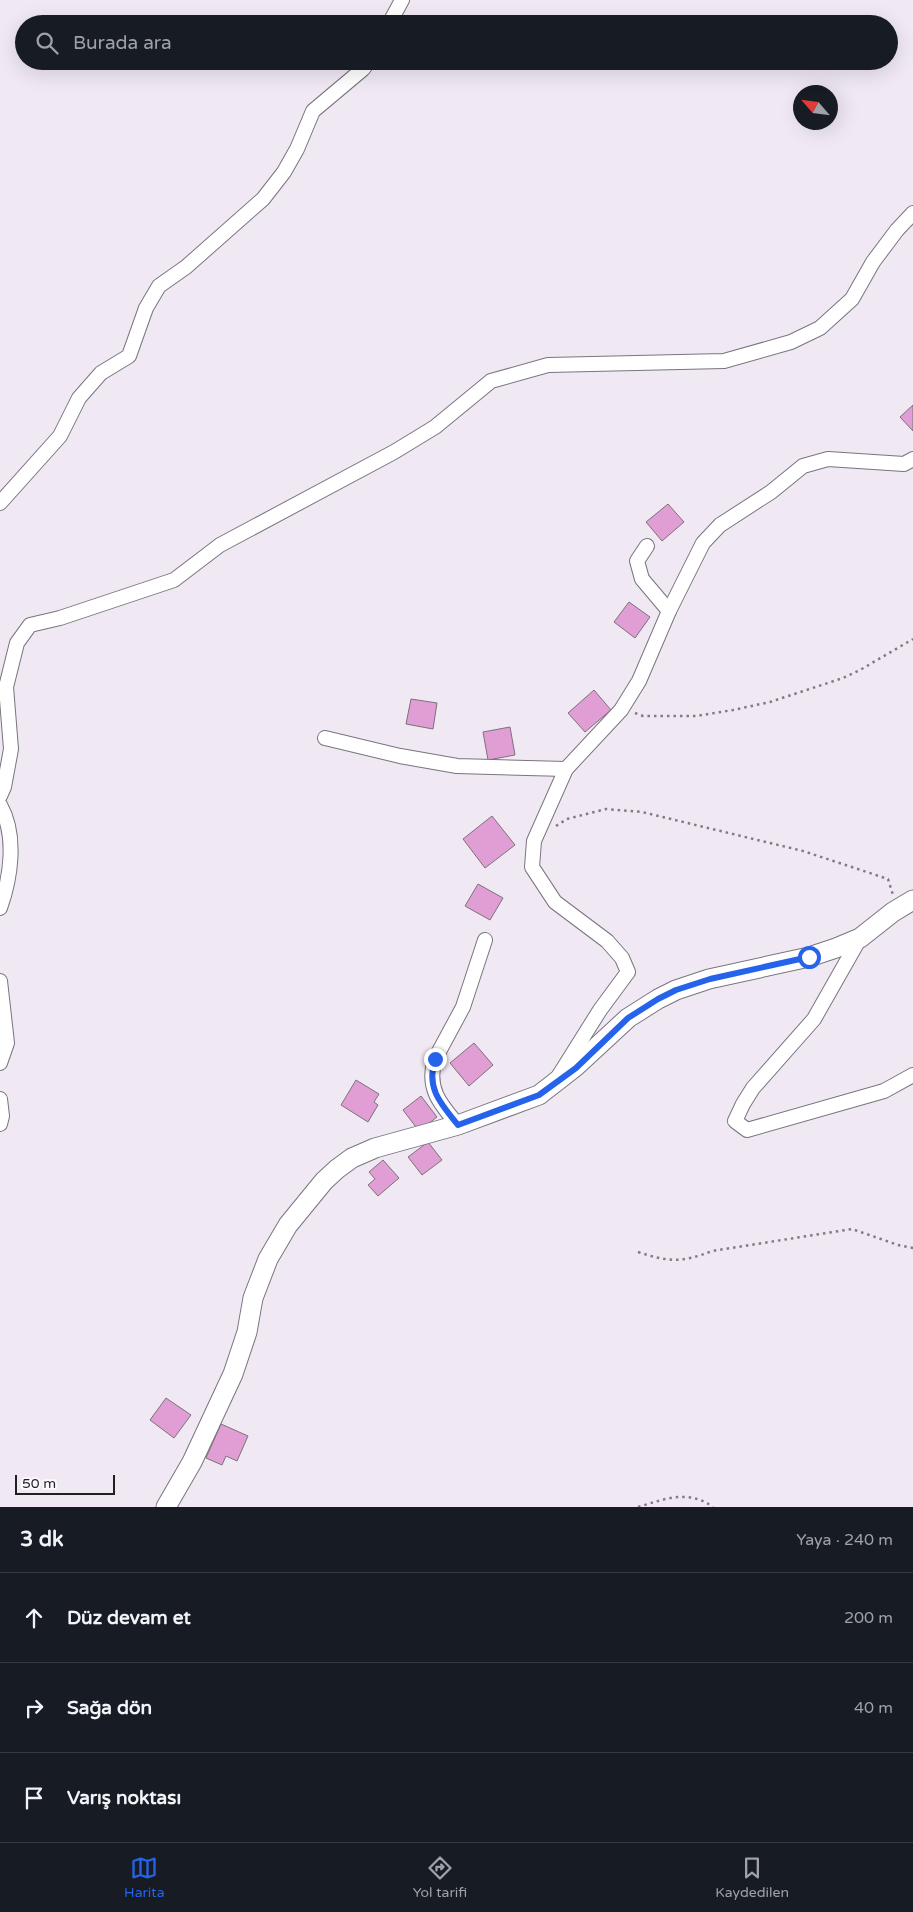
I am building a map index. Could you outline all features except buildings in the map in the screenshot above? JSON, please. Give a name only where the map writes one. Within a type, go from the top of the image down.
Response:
[{"type":"street","points":[[394,15],[402,0]]},
{"type":"street","points":[[0,503],[60,436],[79,398],[102,373],[129,356],[146,308],[159,286],[186,267],[263,198],[284,172],[313,111],[362,70]]},
{"type":"street","points":[[0,796],[4,787],[11,749],[6,687],[17,643],[30,626],[60,618],[174,580],[220,545],[394,452],[434,427],[491,381],[548,365],[724,361],[791,342],[820,328],[852,300],[873,262],[897,230],[913,213]]},
{"type":"street","points":[[555,1082],[600,1010],[628,972],[622,958],[607,940],[555,902],[532,868],[534,841],[566,769],[621,710],[638,681],[669,611],[703,543],[720,525],[771,492],[803,466],[828,459],[904,464],[913,459]]},
{"type":"street","points":[[647,546],[637,561],[642,579],[669,611]]},
{"type":"street","points":[[325,738],[400,756],[457,766],[566,769]]},
{"type":"street","points":[[0,805],[7,817],[10,862],[8,882],[0,908]]},
{"type":"street","points":[[166,1507],[192,1462],[242,1352],[253,1298],[268,1259],[288,1225],[324,1182],[352,1158],[375,1148],[458,1125],[539,1095],[576,1068],[628,1018],[658,999],[676,990],[710,979],[809,957],[860,938],[893,912],[913,900]]},
{"type":"street","points":[[860,938],[814,1019],[753,1088],[742,1104],[735,1121],[747,1130],[884,1091],[913,1075]]},
{"type":"street","points":[[458,1125],[441,1104],[436,1094],[431,1076],[432,1067],[463,1007],[485,940]]},
{"type":"street","points":[[0,982],[7,1043],[0,1063]]},
{"type":"street","points":[[0,1099],[2,1116],[0,1124]]},
{"type":"path","points":[[621,710],[642,716],[696,716],[770,702],[843,678],[913,639]]},
{"type":"path","points":[[554,828],[567,819],[588,813],[606,809],[624,810],[678,820],[767,842],[803,851],[888,879],[893,896],[893,912]]},
{"type":"path","points":[[638,1252],[656,1258],[674,1260],[693,1259],[712,1251],[852,1230],[913,1248]]},
{"type":"path","points":[[638,1507],[673,1496],[702,1499],[713,1507]]},
{"type":"route","points":[[435,1059],[431,1076],[436,1094],[441,1104],[458,1125],[539,1095],[576,1068],[611,1032],[628,1018],[676,990],[710,979],[809,957]]}]
